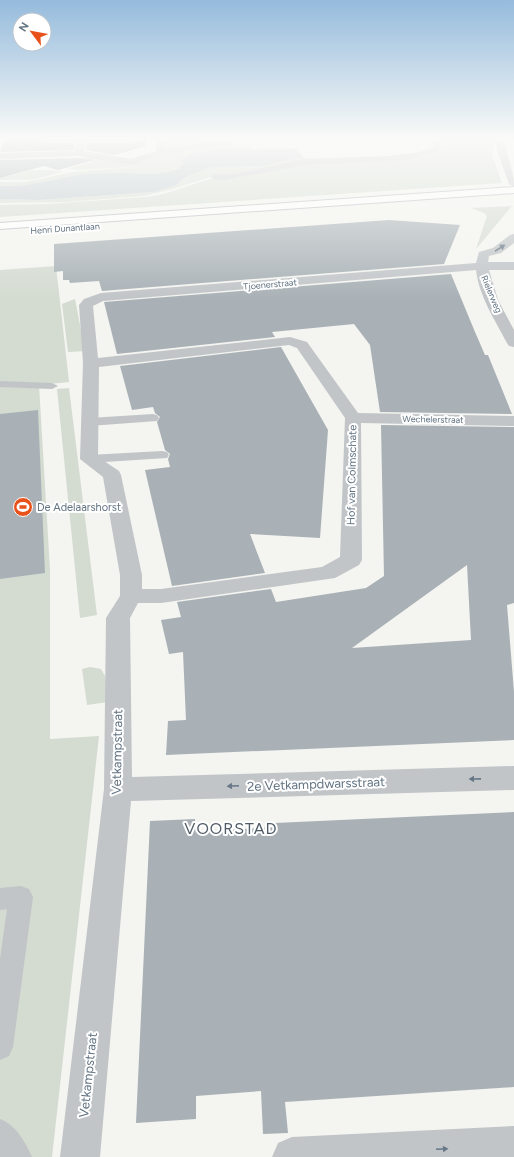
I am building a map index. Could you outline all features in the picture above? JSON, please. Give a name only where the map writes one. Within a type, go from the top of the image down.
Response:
[{"type":"main road","name":"Henri Dunantlaan","points":[[0,226],[486,192]]},
{"type":"main road","name":"Henri Dunantlaan","points":[[0,232],[288,212],[514,199]]},
{"type":"street","points":[[482,260],[497,251],[514,237]]},
{"type":"street","name":"Tjoenerstraat","points":[[91,363],[86,305],[89,302],[101,298],[429,272],[482,260],[514,266]]},
{"type":"street","name":"Rielerweg","points":[[482,260],[484,281],[510,329],[514,343]]},
{"type":"street","name":"Hof van Colmschate","points":[[91,363],[290,341],[302,346],[353,418],[351,560],[327,573],[161,596],[131,596]]},
{"type":"street","points":[[91,363],[89,459],[112,475],[131,575],[131,596]]},
{"type":"street","name":"Wechelerstraat","points":[[353,418],[514,421]]},
{"type":"street","name":"Vetkampstraat","points":[[80,1157],[118,789],[118,618],[131,596]]},
{"type":"street","name":"2e Vetkampdwarsstraat","points":[[118,789],[514,778]]},
{"type":"street","points":[[292,1157],[514,1146]]},
{"type":"lane","points":[[0,384],[52,386]]},
{"type":"lane","points":[[89,422],[153,418]]},
{"type":"lane","points":[[89,459],[162,455]]},
{"type":"lane","points":[[0,899],[21,897],[4,983],[0,1047]]},
{"type":"lane","points":[[0,1133],[17,1157]]},
{"type":"shaded area","points":[[0,192],[154,192],[38,200],[0,199]]},
{"type":"shaded area","points":[[160,192],[143,196],[66,202],[0,203],[0,199],[38,200]]},
{"type":"shaded area","points":[[169,192],[369,192],[0,217],[0,205],[48,204],[146,197]]},
{"type":"shaded area","points":[[514,206],[511,207],[476,249],[487,216],[484,213],[471,208]]},
{"type":"shaded area","points":[[56,266],[69,382],[39,385],[50,570],[50,739],[99,736],[52,1157],[0,1157],[0,270]]},
{"type":"shaded area","points":[[75,299],[85,351],[68,352],[62,304]]},
{"type":"shaded area","points":[[69,388],[97,615],[80,618],[57,389]]},
{"type":"shaded area","points":[[90,667],[101,669],[105,676],[108,702],[87,705],[82,669]]},
{"type":"building","points":[[389,220],[460,225],[444,264],[102,291],[99,281],[70,283],[69,280],[63,280],[63,271],[54,272],[54,244]]},
{"type":"building","points":[[451,274],[485,355],[488,355],[512,414],[380,412],[370,345],[354,324],[272,332],[275,337],[117,354],[104,302]]},
{"type":"building","points":[[281,347],[328,430],[320,538],[250,534],[265,573],[172,586],[145,470],[170,467],[168,459],[170,454],[165,450],[157,422],[160,417],[155,413],[153,407],[132,410],[120,366]]},
{"type":"building","name":"De Adelaarshorst","points":[[38,410],[45,573],[0,579],[0,414]]},
{"type":"building","points":[[381,425],[514,427],[514,603],[507,605],[514,692],[514,740],[166,755],[168,721],[186,720],[183,652],[169,654],[161,620],[181,617],[177,602],[271,589],[276,602],[366,588],[384,576]],"holes":[[[467,565],[471,640],[352,648]]]},
{"type":"building","points":[[514,812],[514,1087],[285,1102],[288,1133],[263,1134],[261,1091],[196,1096],[196,1119],[136,1123],[150,821],[195,819],[196,832],[276,827],[275,823]]},
{"type":"place","name":"De Adelaarshorst","points":[[23,507]]},
{"type":"district","name":"VOORSTAD","points":[[231,828]]}]
